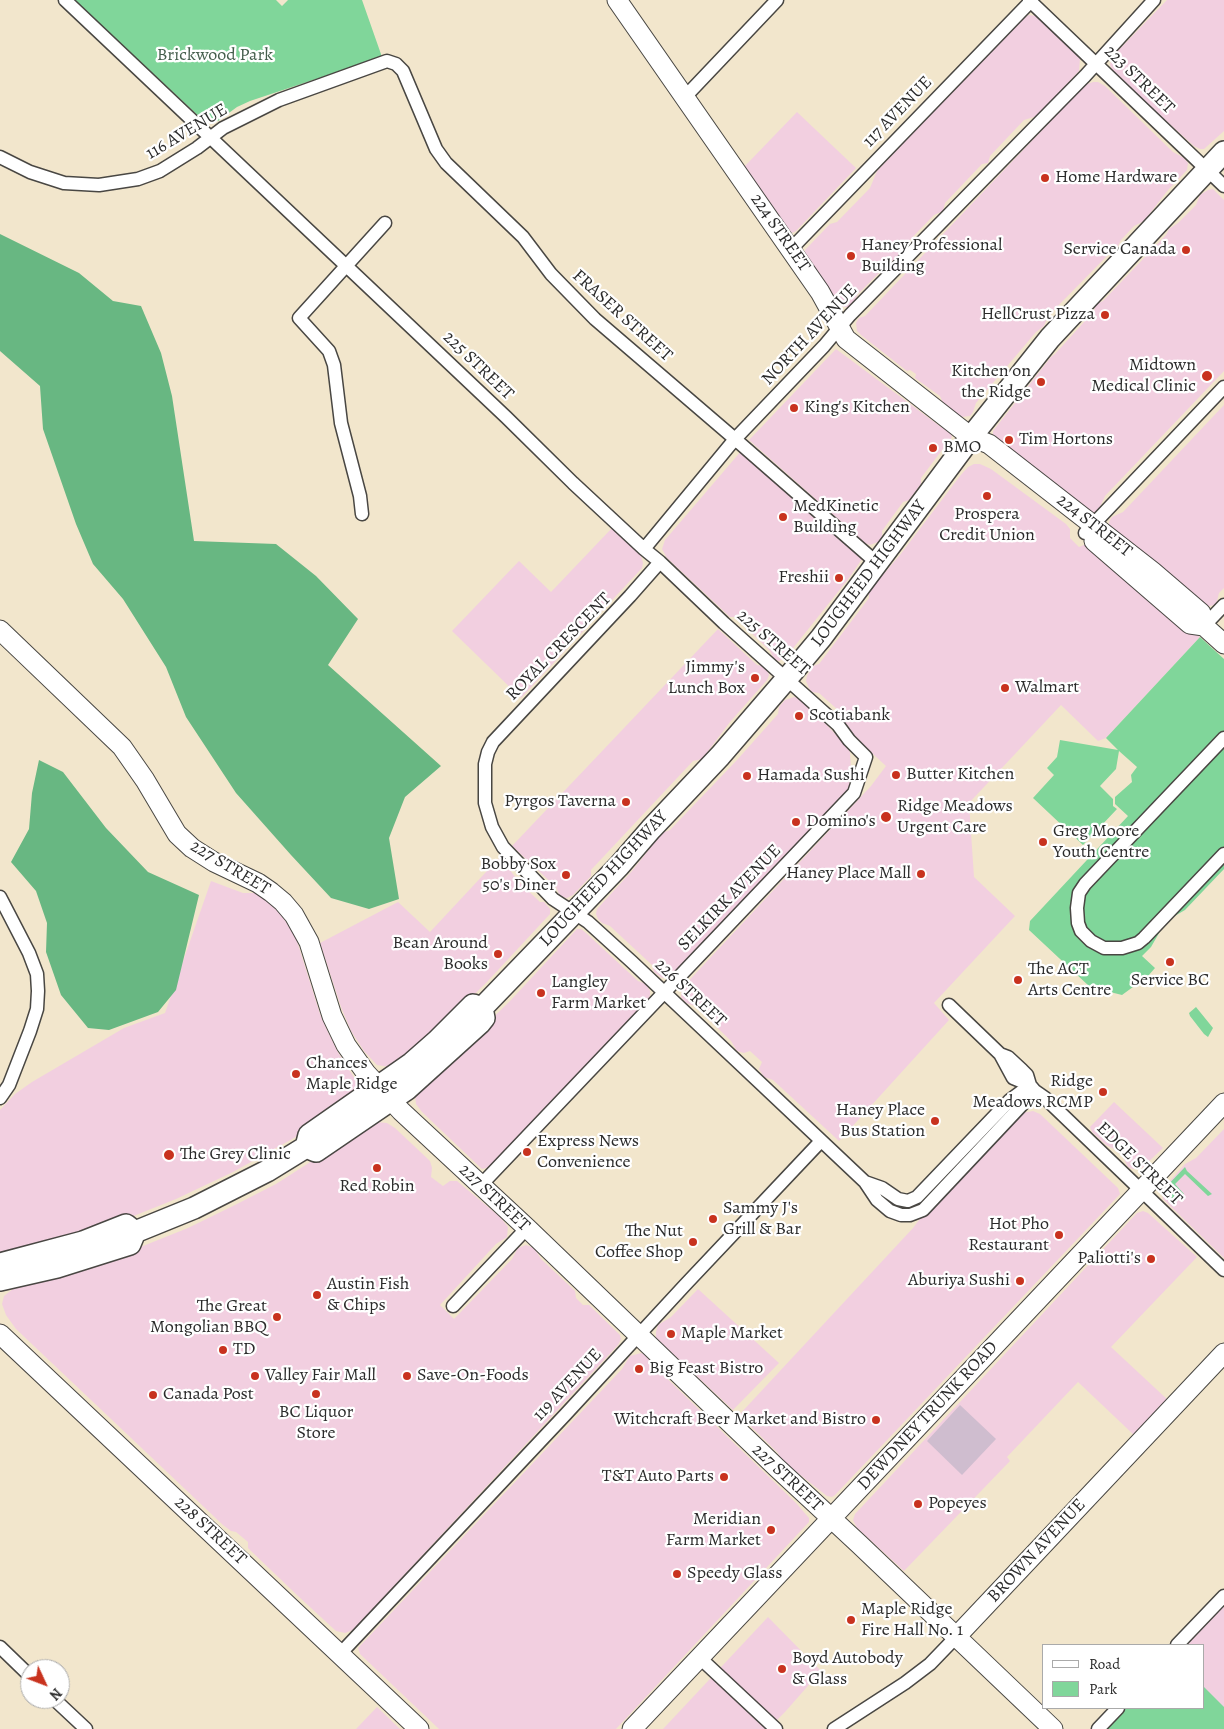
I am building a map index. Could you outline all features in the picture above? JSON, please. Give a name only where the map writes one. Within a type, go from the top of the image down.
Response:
[{"type":"main road","name":"224 STREET","points":[[617,0],[791,249],[850,342],[971,437],[989,444],[1089,528],[1202,613],[1204,626],[1224,644]]},
{"type":"main road","name":"LOUGHEED HIGHWAY","points":[[2,1278],[63,1265],[130,1244],[135,1232],[221,1195],[267,1171],[306,1147],[316,1151],[385,1093],[418,1080],[480,1023],[484,1018],[482,1008],[574,913],[720,756],[787,679],[821,638],[971,437],[1050,338],[1224,152]]},
{"type":"main road","name":"227 STREET","points":[[0,630],[122,747],[145,780],[176,834],[192,848],[214,862],[258,883],[283,902],[294,915],[309,942],[322,987],[336,1025],[353,1056],[385,1093],[480,1186],[527,1228],[1052,1729]]},
{"type":"main road","name":"DEWDNEY TRUNK ROAD","points":[[632,1729],[1224,1103]]},
{"type":"main road","name":"228 STREET","points":[[0,1334],[419,1729]]},
{"type":"main road","name":"BROWN AVENUE","points":[[956,1637],[1224,1353]]},
{"type":"street","name":"225 STREET","points":[[65,0],[506,417],[573,483],[724,623],[838,725],[849,740],[866,757]]},
{"type":"street","points":[[685,96],[777,0]]},
{"type":"street","name":"223 STREET","points":[[1030,0],[1224,186]]},
{"type":"street","name":"117 AVENUE","points":[[791,249],[1030,0]]},
{"type":"street","name":"NORTH AVENUE","points":[[644,549],[736,439],[1154,0]]},
{"type":"street","name":"116 AVENUE","points":[[0,157],[47,178],[64,182],[99,185],[138,179],[160,171],[178,161],[223,128],[279,100],[387,62]]},
{"type":"street","name":"FRASER STREET","points":[[387,62],[396,64],[403,71],[436,149],[446,163],[523,236],[551,274],[595,319],[736,439],[876,564]]},
{"type":"street","points":[[362,514],[360,496],[341,423],[334,365],[329,350],[299,318],[385,223]]},
{"type":"street","points":[[1089,528],[1224,387]]},
{"type":"street","name":"ROYAL CRESCENT","points":[[487,758],[496,738],[660,562]]},
{"type":"street","points":[[1204,626],[1224,605]]},
{"type":"street","points":[[1224,738],[1084,884],[1078,896],[1077,908],[1078,923],[1082,931],[1091,941],[1104,948],[1122,948],[1138,943],[1224,854]]},
{"type":"street","name":"SELKIRK AVENUE","points":[[480,1186],[854,793],[866,757]]},
{"type":"street","name":"226 STREET","points":[[487,758],[484,777],[485,803],[496,837],[506,852],[557,902],[588,922],[664,993],[865,1182],[877,1200],[890,1211],[901,1215],[910,1215],[923,1210],[1032,1088]]},
{"type":"street","points":[[0,897],[37,974],[38,991],[36,1009],[30,1031],[9,1085],[0,1098]]},
{"type":"street","name":"EDGE STREET","points":[[949,1005],[1000,1054],[1008,1057],[1027,1075],[1032,1088],[1045,1098],[1224,1270]]},
{"type":"street","points":[[865,1182],[882,1188],[898,1199],[908,1201],[917,1198],[1010,1100],[1032,1088]]},
{"type":"street","name":"119 AVENUE","points":[[340,1654],[821,1141]]},
{"type":"street","points":[[453,1306],[527,1228]]},
{"type":"street","points":[[1178,1644],[1224,1596]]},
{"type":"street","name":"BROWN AVENUE","points":[[834,1729],[905,1683],[930,1664],[956,1637]]},
{"type":"street","points":[[0,1647],[20,1666]]},
{"type":"street","points":[[700,1658],[776,1729]]},
{"type":"street","points":[[65,1709],[86,1729]]},
{"type":"street","points":[[1098,1729],[1117,1709]]},
{"type":"shaded area","points":[[1167,0],[1224,0],[1224,131],[1204,149],[1194,146],[1113,71],[1110,65],[1112,57]]},
{"type":"shaded area","points":[[1028,15],[1037,16],[1080,58],[1079,71],[1037,116],[1024,120],[990,156],[988,163],[982,164],[945,203],[943,211],[934,215],[902,248],[897,258],[890,262],[858,294],[853,304],[843,307],[805,255],[805,250],[830,224],[837,222],[870,188],[877,171],[1007,33]]},
{"type":"shaded area","points":[[1098,82],[1105,86],[1173,152],[1184,158],[1188,163],[1187,170],[1168,190],[1144,221],[1134,226],[1121,240],[1116,250],[1108,255],[1048,316],[1044,326],[1036,332],[976,403],[970,416],[961,417],[943,403],[940,396],[915,378],[916,374],[910,370],[907,371],[861,335],[857,331],[856,323],[859,318],[865,316],[1085,85]]},
{"type":"shaded area","points":[[797,112],[856,168],[792,233],[744,167]]},
{"type":"shaded area","points":[[1213,189],[1224,200],[1224,371],[1105,496],[1099,509],[1093,513],[993,438],[993,431],[1051,357],[1094,311],[1096,304],[1103,301],[1166,235],[1169,229],[1196,205],[1200,195]]},
{"type":"shaded area","points":[[836,349],[941,427],[946,428],[952,436],[949,444],[942,450],[921,478],[921,484],[909,500],[903,502],[882,531],[882,536],[878,542],[870,545],[865,543],[749,440]]},
{"type":"shaded area","points":[[1224,405],[1224,588],[1219,593],[1214,605],[1206,607],[1109,527],[1109,522],[1112,517],[1123,512]]},
{"type":"shaded area","points":[[742,450],[810,514],[862,559],[786,657],[779,661],[774,659],[770,651],[735,617],[730,617],[667,558],[662,549],[665,540]]},
{"type":"shaded area","points":[[980,464],[991,469],[1066,524],[1070,529],[1070,538],[1079,547],[1086,544],[1200,637],[1106,738],[1098,741],[1061,705],[969,803],[974,877],[1015,916],[934,1003],[949,1020],[839,1141],[773,1080],[764,1077],[759,1069],[762,1062],[750,1051],[744,1053],[737,1051],[731,1041],[695,1006],[686,1003],[681,997],[682,988],[871,786],[886,766],[848,731],[849,727],[839,717],[838,710],[819,693],[812,692],[806,681],[807,676],[813,666],[819,664],[869,598],[869,591],[900,555],[960,476],[968,467]]},
{"type":"shaded area","points":[[612,528],[641,556],[642,568],[521,698],[452,631],[519,561],[551,592]]},
{"type":"shaded area","points":[[718,629],[757,665],[767,670],[769,675],[767,680],[730,722],[702,759],[693,761],[591,870],[591,876],[573,895],[567,898],[562,897],[556,887],[512,846]]},
{"type":"shaded area","points":[[794,697],[803,699],[848,748],[851,770],[849,789],[671,976],[662,978],[654,972],[652,965],[610,926],[598,919],[597,909],[632,871],[662,833],[670,830],[737,760],[778,714],[779,707],[785,700]]},
{"type":"shaded area","points":[[500,857],[519,882],[540,902],[544,902],[550,909],[550,914],[486,983],[444,1024],[401,1061],[390,1067],[377,1065],[364,1051],[351,1031],[320,943],[398,902],[430,932]]},
{"type":"shaded area","points":[[211,881],[243,893],[257,893],[283,917],[296,938],[320,1014],[339,1054],[357,1082],[358,1090],[322,1120],[294,1138],[233,1172],[176,1199],[131,1217],[0,1255],[0,1110],[15,1094],[32,1082],[124,1028],[165,1013]]},
{"type":"shaded area","points":[[577,929],[581,929],[586,933],[638,981],[646,984],[650,995],[648,1000],[489,1167],[482,1169],[422,1112],[416,1104],[415,1094],[510,1001]]},
{"type":"shaded area","points":[[1114,1102],[1163,1148],[1142,1168],[1133,1169],[1128,1167],[1123,1157],[1092,1132],[1090,1127]]},
{"type":"shaded area","points":[[1033,1111],[1040,1114],[1118,1188],[1120,1194],[835,1495],[832,1497],[827,1496],[780,1459],[778,1453],[739,1415],[922,1216],[1022,1113]]},
{"type":"shaded area","points":[[377,1122],[387,1123],[395,1128],[430,1161],[432,1168],[431,1177],[443,1186],[450,1181],[457,1181],[500,1217],[508,1227],[507,1237],[496,1244],[440,1305],[454,1319],[512,1259],[518,1248],[526,1245],[534,1248],[541,1259],[575,1291],[576,1298],[583,1305],[589,1305],[620,1335],[621,1339],[618,1345],[353,1630],[345,1633],[336,1631],[297,1595],[248,1548],[248,1542],[236,1532],[223,1525],[16,1329],[6,1315],[2,1304],[4,1296],[18,1285],[133,1250],[188,1228],[276,1184],[365,1127]]},
{"type":"shaded area","points":[[1224,1129],[1224,1258],[1163,1199],[1161,1191],[1185,1164],[1196,1158]]},
{"type":"shaded area","points":[[1143,1211],[1148,1213],[1197,1257],[1111,1347],[1169,1401],[1135,1436],[1078,1382],[1007,1457],[1010,1461],[904,1571],[857,1528],[853,1520],[855,1514],[1137,1213]]},
{"type":"shaded area","points":[[698,1289],[779,1363],[733,1410],[656,1338],[658,1325],[671,1317]]},
{"type":"shaded area","points":[[641,1353],[646,1355],[653,1365],[796,1503],[809,1518],[809,1522],[616,1729],[439,1729],[360,1654],[358,1648],[622,1369],[630,1356]]},
{"type":"shaded area","points":[[960,1405],[996,1439],[962,1475],[927,1441]]},
{"type":"shaded area","points":[[1224,1606],[1224,1729],[1109,1729],[1204,1709],[1204,1644],[1188,1644]]},
{"type":"shaded area","points":[[768,1617],[821,1671],[785,1712],[768,1729],[663,1729]]},
{"type":"shaded area","points":[[377,1707],[400,1729],[356,1729]]},
{"type":"green space","name":"Brickwood Park","points":[[74,0],[276,0],[282,6],[288,0],[362,0],[382,57],[250,101],[237,107],[218,121],[205,122]]},
{"type":"green space","points":[[0,234],[79,273],[113,301],[141,306],[161,353],[172,396],[194,541],[276,544],[316,576],[358,619],[328,665],[441,766],[405,797],[389,838],[399,899],[369,909],[331,898],[291,855],[236,793],[186,717],[166,667],[123,599],[93,564],[76,524],[43,429],[40,386],[0,351]]},
{"type":"green space","points":[[1200,637],[1224,659],[1224,850],[1217,857],[1224,864],[1224,869],[1185,910],[1166,921],[1151,947],[1142,956],[1155,968],[1148,976],[1122,995],[1090,987],[1029,930],[1030,921],[1128,816],[1115,804],[1115,797],[1132,782],[1131,775],[1137,767],[1119,751],[1116,769],[1100,786],[1113,799],[1113,806],[1117,809],[1083,845],[1033,798],[1054,775],[1047,768],[1057,757],[1060,740],[1118,750],[1106,738]]},
{"type":"green space","points":[[39,760],[63,772],[106,828],[148,872],[199,895],[176,990],[158,1012],[109,1030],[88,1028],[61,995],[46,952],[47,923],[36,891],[11,862],[29,829],[32,793]]},
{"type":"green space","points":[[1196,1007],[1213,1028],[1208,1037],[1190,1016],[1189,1013]]},
{"type":"green space","points":[[1185,1167],[1212,1194],[1208,1196],[1185,1174],[1175,1184],[1184,1194],[1175,1203],[1164,1192],[1164,1189]]},
{"type":"green space","points":[[1204,1687],[1224,1707],[1224,1729],[1104,1729],[1122,1709],[1204,1709]]},
{"type":"place","name":"Home Hardware","points":[[1045,178]]},
{"type":"place","name":"Service Canada","points":[[1186,250]]},
{"type":"place","name":"Haney Professional Building","points":[[851,256]]},
{"type":"place","name":"HellCrust Pizza","points":[[1105,315]]},
{"type":"place","name":"Midtown Medical Clinic","points":[[1207,376]]},
{"type":"place","name":"Kitchen on the Ridge","points":[[1041,382]]},
{"type":"place","name":"King's Kitchen","points":[[794,408]]},
{"type":"place","name":"Tim Hortons","points":[[1009,440]]},
{"type":"place","name":"BMO","points":[[933,448]]},
{"type":"place","name":"Prospera Credit Union","points":[[987,496]]},
{"type":"place","name":"MedKinetic Building","points":[[783,517]]},
{"type":"place","name":"Freshii","points":[[839,578]]},
{"type":"place","name":"Jimmy's Lunch Box","points":[[755,678]]},
{"type":"place","name":"Walmart","points":[[1005,688]]},
{"type":"place","name":"Scotiabank","points":[[799,716]]},
{"type":"place","name":"Butter Kitchen","points":[[896,775]]},
{"type":"place","name":"Hamada Sushi","points":[[747,776]]},
{"type":"place","name":"Pyrgos Taverna","points":[[626,802]]},
{"type":"place","name":"Ridge Meadows Urgent Care","points":[[886,817]]},
{"type":"place","name":"Domino's","points":[[796,822]]},
{"type":"place","name":"Greg Moore Youth Centre","points":[[1043,842]]},
{"type":"place","name":"Haney Place Mall","points":[[921,874]]},
{"type":"place","name":"Bobby Sox 50's Diner","points":[[566,875]]},
{"type":"place","name":"Bean Around Books","points":[[498,954]]},
{"type":"place","name":"Service BC","points":[[1170,962]]},
{"type":"place","name":"The ACT Arts Centre","points":[[1018,980]]},
{"type":"place","name":"Langley Farm Market","points":[[541,993]]},
{"type":"place","name":"Chances Maple Ridge","points":[[296,1074]]},
{"type":"place","name":"Ridge Meadows RCMP","points":[[1103,1092]]},
{"type":"place","name":"Haney Place Bus Station","points":[[935,1121]]},
{"type":"place","name":"Express News Convenience","points":[[527,1152]]},
{"type":"place","name":"The Grey Clinic","points":[[169,1155]]},
{"type":"place","name":"Red Robin","points":[[377,1168]]},
{"type":"place","name":"Sammy J's Grill & Bar","points":[[713,1219]]},
{"type":"place","name":"Hot Pho Restaurant","points":[[1059,1235]]},
{"type":"place","name":"The Nut Coffee Shop","points":[[693,1242]]},
{"type":"place","name":"Paliotti's","points":[[1151,1259]]},
{"type":"place","name":"Aburiya Sushi","points":[[1020,1281]]},
{"type":"place","name":"Austin Fish & Chips","points":[[317,1295]]},
{"type":"place","name":"The Great Mongolian BBQ","points":[[277,1317]]},
{"type":"place","name":"Maple Market","points":[[671,1334]]},
{"type":"place","name":"TD","points":[[223,1350]]},
{"type":"place","name":"Big Feast Bistro","points":[[639,1369]]},
{"type":"place","name":"Valley Fair Mall","points":[[255,1376]]},
{"type":"place","name":"Save-On-Foods","points":[[407,1376]]},
{"type":"place","name":"BC Liquor Store","points":[[316,1394]]},
{"type":"place","name":"Canada Post","points":[[153,1395]]},
{"type":"place","name":"Witchcraft Beer Market and Bistro","points":[[876,1420]]},
{"type":"place","name":"T&T Auto Parts","points":[[724,1477]]},
{"type":"place","name":"Popeyes","points":[[918,1504]]},
{"type":"place","name":"Meridian Farm Market","points":[[771,1530]]},
{"type":"place","name":"Speedy Glass","points":[[677,1574]]},
{"type":"place","name":"Maple Ridge Fire Hall No. 1","points":[[851,1620]]},
{"type":"place","name":"Boyd Autobody & Glass","points":[[782,1669]]}]
